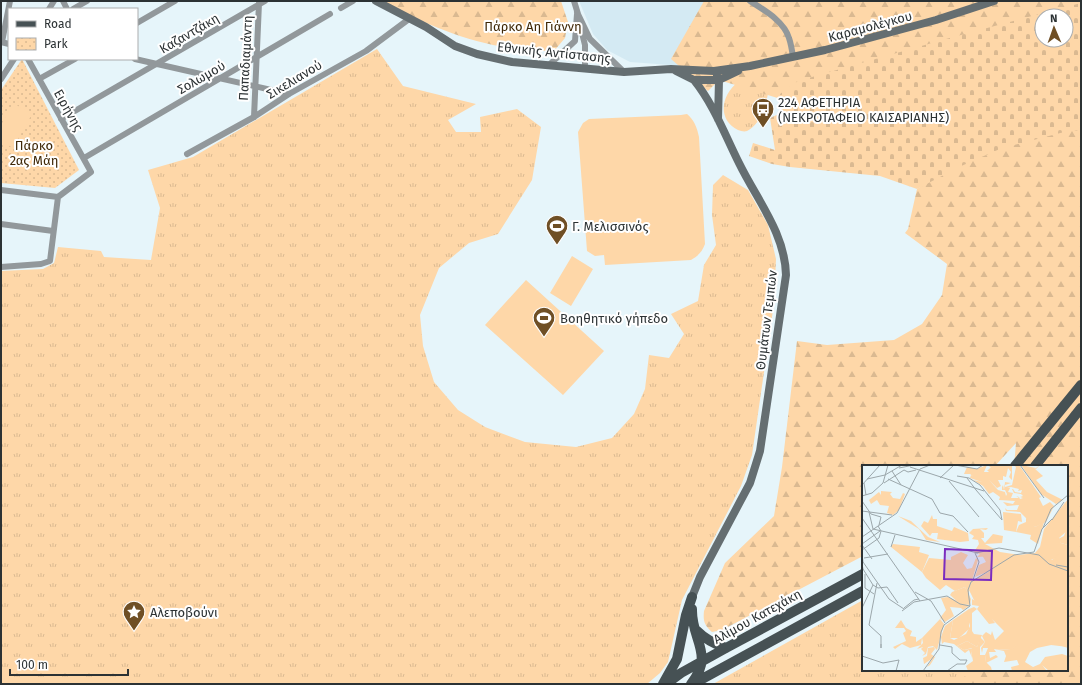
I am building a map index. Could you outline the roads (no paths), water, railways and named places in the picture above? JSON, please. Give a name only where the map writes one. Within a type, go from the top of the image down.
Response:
[{"type":"main road","name":"Εθνικής Αντίστασης","points":[[376,1],[426,27],[455,46],[477,54],[512,62],[624,72],[671,69],[714,71],[750,66]]},
{"type":"main road","name":"Καραμολέγκου","points":[[750,66],[826,50],[936,20],[994,1]]},
{"type":"main road","name":"Εθνικής Αντίστασης","points":[[671,69],[694,80],[719,80],[750,66]]},
{"type":"main road","points":[[714,71],[719,80]]},
{"type":"main road","points":[[706,95],[714,71]]},
{"type":"main road","points":[[694,80],[706,95],[718,120]]},
{"type":"main road","name":"Θυμάτων Τεμπών","points":[[692,597],[700,577],[750,483],[755,468],[760,451],[785,284],[785,267],[775,227],[739,164],[718,120],[719,80]]},
{"type":"main road","points":[[1016,465],[1081,385]]},
{"type":"main road","points":[[1036,465],[1081,408]]},
{"type":"main road","name":"Αλίμου Κατεχάκη","points":[[666,684],[726,648],[862,575]]},
{"type":"main road","points":[[692,684],[862,592]]},
{"type":"main road","points":[[692,597],[693,625],[702,651],[703,661],[692,684]]},
{"type":"main road","points":[[663,684],[677,659],[686,615],[692,597]]},
{"type":"main road","points":[[695,629],[705,639],[726,648]]},
{"type":"street","points":[[75,8],[87,1]]},
{"type":"street","name":"Καζαντζάκη","points":[[61,119],[259,3],[265,1]]},
{"type":"street","points":[[341,8],[353,1]]},
{"type":"street","points":[[574,1],[585,45],[585,69]]},
{"type":"street","points":[[750,1],[780,23],[789,36],[794,56]]},
{"type":"street","points":[[138,22],[172,2]]},
{"type":"street","name":"Παπαδιαμάντη","points":[[254,117],[259,3]]},
{"type":"street","points":[[2,42],[8,11]]},
{"type":"street","points":[[549,65],[575,41],[577,30],[577,12]]},
{"type":"street","points":[[577,12],[590,39],[624,72]]},
{"type":"street","name":"Σολωμού","points":[[84,158],[330,14]]},
{"type":"street","name":"Σικελιανού","points":[[187,154],[254,117],[289,94],[366,51],[410,19]]},
{"type":"street","points":[[138,59],[289,94]]},
{"type":"street","points":[[1,79],[13,60]]},
{"type":"street","name":"Ειρήνης","points":[[29,60],[91,172],[58,197]]},
{"type":"street","points":[[39,79],[72,60]]},
{"type":"street","points":[[1,190],[58,197],[50,261],[41,264],[1,267]]},
{"type":"street","points":[[1,224],[53,231]]},
{"type":"place","name":"224 ΑΦΕΤΗΡΙΑ (ΝΕΚΡΟΤΑΦΕΙΟ ΚΑΙΣΑΡΙΑΝΗΣ)","points":[[763,128]]},
{"type":"place","name":"Γ. Μελισσινός","points":[[557,246]]},
{"type":"place","name":"Βοηθητικό γήπεδο","points":[[544,338]]},
{"type":"place","name":"Αλεποβούνι","points":[[134,632]]},
{"type":"park label","name":"Πάρκο Αη Γιάννη","points":[[533,26]]},
{"type":"park label","name":"Πάρκο 2ας Μάη","points":[[34,152]]}]
